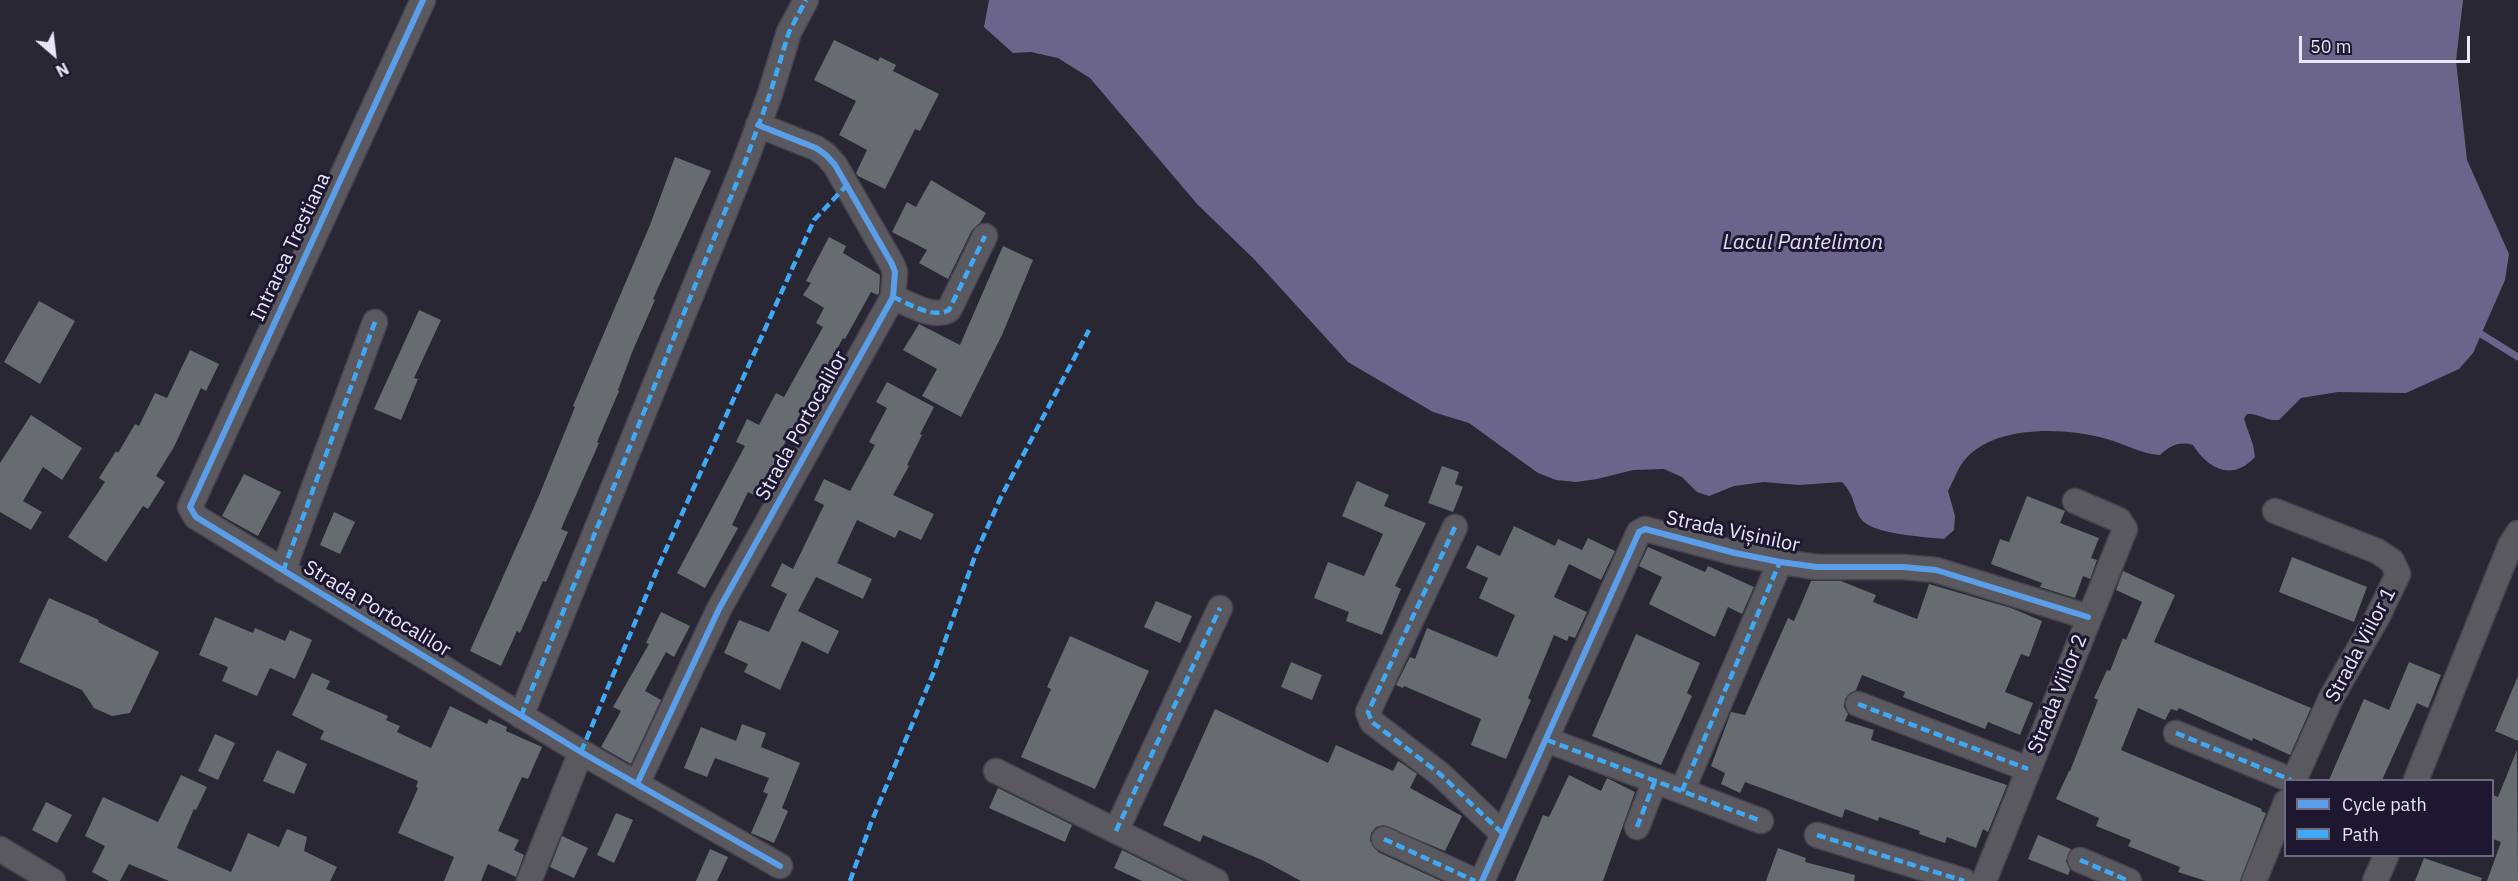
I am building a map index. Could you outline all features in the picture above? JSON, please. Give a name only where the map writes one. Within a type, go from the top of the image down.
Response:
[{"type":"street","name":"Intrarea Trestiana","points":[[190,507],[423,0]]},
{"type":"street","points":[[521,716],[758,125],[789,32],[806,0]]},
{"type":"street","name":"Strada Portocalilor","points":[[637,784],[719,609],[893,297],[895,272],[892,264],[835,165],[816,148],[758,125]]},
{"type":"street","points":[[893,297],[934,314],[942,314],[949,310],[985,236]]},
{"type":"street","points":[[283,571],[375,322]]},
{"type":"street","name":"Strada Viilor 2","points":[[1984,881],[2125,529],[2119,520],[2075,501]]},
{"type":"street","name":"Strada Portocalilor","points":[[190,507],[196,517],[521,716],[780,866]]},
{"type":"street","name":"Strada Viilor 1","points":[[2275,511],[2377,551],[2392,561],[2398,574],[2383,606],[2331,698],[2293,779]]},
{"type":"street","points":[[1455,526],[1368,712],[1372,722],[1440,774],[1503,834]]},
{"type":"street","name":"Strada Vișinilor","points":[[1482,881],[1639,532],[1645,529],[1714,548],[1780,562],[1817,567],[1903,567],[1936,570],[2088,617]]},
{"type":"street","points":[[2416,779],[2510,546],[2518,533]]},
{"type":"street","points":[[1682,791],[1780,562]]},
{"type":"street","points":[[1116,831],[1220,608]]},
{"type":"street","points":[[1858,704],[2028,769]]},
{"type":"street","points":[[2176,733],[2291,779]]},
{"type":"street","points":[[1547,740],[1761,821]]},
{"type":"street","points":[[529,881],[581,752]]},
{"type":"street","points":[[996,771],[1216,881]]},
{"type":"street","points":[[1637,827],[1655,781]]},
{"type":"street","points":[[2254,881],[2284,807]]},
{"type":"street","points":[[1817,834],[1964,881]]},
{"type":"street","points":[[1384,839],[1474,881]]},
{"type":"street","points":[[0,850],[53,881]]},
{"type":"street","points":[[2375,881],[2385,857]]},
{"type":"street","points":[[2080,860],[2129,881]]},
{"type":"water","name":"Lacul Pantelimon","points":[[989,0],[2463,0],[2456,61],[2467,160],[2509,254],[2505,280],[2473,353],[2459,369],[2406,393],[2338,392],[2301,398],[2279,420],[2247,414],[2244,419],[2255,457],[2238,469],[2229,471],[2213,466],[2193,445],[2188,444],[2175,445],[2160,455],[2140,451],[2107,439],[2071,432],[2030,432],[1992,441],[1976,450],[1963,462],[1957,472],[1948,491],[1955,516],[1954,530],[1944,539],[1900,534],[1867,524],[1861,519],[1850,492],[1842,482],[1799,485],[1764,482],[1734,486],[1709,496],[1697,492],[1682,477],[1664,469],[1633,470],[1576,482],[1556,480],[1538,473],[1469,423],[1433,412],[1348,362],[1254,259],[1198,205],[1090,78],[1058,58],[1031,52],[1013,53],[984,27]]},
{"type":"building","points":[[834,40],[878,61],[880,57],[896,65],[893,71],[939,94],[920,131],[915,129],[885,189],[858,176],[856,173],[867,150],[839,135],[856,101],[814,80]]},
{"type":"building","points":[[675,157],[711,171],[653,299],[655,300],[597,442],[599,443],[561,529],[568,532],[546,582],[543,581],[520,633],[517,631],[501,666],[470,651],[538,498],[575,407],[573,406],[650,225]]},
{"type":"building","points":[[931,180],[986,213],[972,230],[948,279],[919,263],[927,250],[892,232],[907,202],[916,207]]},
{"type":"building","points":[[829,237],[846,246],[843,253],[880,275],[879,293],[878,295],[871,292],[845,339],[843,338],[804,408],[812,412],[796,441],[788,437],[757,497],[748,492],[732,525],[738,528],[705,588],[677,573],[745,446],[736,442],[747,419],[759,425],[776,393],[784,397],[823,327],[816,323],[824,308],[803,295],[811,283],[806,281]]},
{"type":"building","points":[[1003,246],[1033,260],[1002,335],[961,417],[922,396],[937,369],[903,350],[919,324],[960,345]]},
{"type":"building","points":[[39,301],[75,321],[40,384],[4,362]]},
{"type":"building","points":[[419,310],[441,320],[414,378],[418,379],[401,420],[374,409]]},
{"type":"building","points":[[190,350],[219,364],[206,391],[201,388],[174,447],[156,476],[165,482],[148,509],[143,506],[106,562],[68,537],[105,482],[99,478],[116,451],[118,453],[135,424],[139,426],[155,393],[167,398]]},
{"type":"building","points":[[887,382],[934,407],[920,434],[922,435],[907,465],[909,466],[893,495],[934,514],[921,540],[899,530],[895,538],[857,520],[837,563],[872,579],[863,599],[816,577],[798,611],[839,631],[828,654],[802,641],[780,690],[744,672],[748,664],[724,653],[739,620],[769,632],[787,594],[771,586],[782,563],[793,569],[824,505],[814,500],[824,479],[850,491],[875,445],[869,442],[887,408],[876,402]]},
{"type":"building","points":[[31,415],[82,448],[62,480],[43,467],[23,501],[42,512],[31,530],[0,512],[0,463]]},
{"type":"building","points":[[1442,466],[1459,472],[1455,484],[1463,487],[1453,512],[1428,503]]},
{"type":"building","points":[[244,474],[281,492],[258,536],[222,516]]},
{"type":"building","points":[[1357,481],[1389,495],[1384,506],[1426,523],[1395,586],[1401,589],[1382,635],[1346,621],[1349,612],[1314,598],[1328,562],[1364,576],[1383,534],[1342,516]]},
{"type":"building","points":[[2027,496],[2065,511],[2060,523],[2099,538],[2091,558],[2097,560],[2090,579],[2083,576],[2075,598],[2040,587],[2042,583],[1991,564],[2000,539],[2009,542]]},
{"type":"building","points":[[334,512],[355,522],[340,554],[320,545]]},
{"type":"building","points":[[1514,526],[1555,546],[1558,539],[1582,550],[1588,538],[1615,551],[1601,580],[1569,564],[1554,597],[1587,612],[1575,638],[1569,636],[1567,641],[1554,635],[1528,698],[1531,700],[1506,759],[1471,745],[1481,719],[1404,686],[1403,688],[1396,685],[1410,657],[1415,659],[1427,628],[1497,657],[1515,615],[1479,598],[1488,578],[1466,568],[1477,545],[1500,556]]},
{"type":"building","points":[[1648,547],[1705,572],[1708,566],[1754,587],[1742,614],[1728,607],[1715,637],[1649,604],[1662,577],[1639,566]]},
{"type":"building","points":[[2292,557],[2367,587],[2354,622],[2279,592]]},
{"type":"building","points":[[2123,571],[2175,595],[2154,642],[2311,708],[2290,755],[2253,738],[2252,741],[2179,708],[2177,711],[2171,709],[2165,720],[2138,708],[2121,750],[2262,809],[2261,811],[2266,813],[2240,881],[2206,881],[2178,872],[2180,867],[2128,846],[2131,840],[2096,826],[2099,818],[2056,799],[2070,771],[2098,700],[2094,698],[2107,670],[2110,671],[2123,638],[2126,640],[2142,602],[2116,590]]},
{"type":"building","points":[[1811,581],[1841,581],[1876,595],[1873,602],[1917,619],[1929,584],[2011,608],[2042,621],[2029,657],[2021,654],[2005,692],[2033,703],[2020,735],[1988,722],[1985,729],[1903,697],[1905,692],[1862,675],[1856,690],[1845,699],[1844,707],[1848,714],[1845,721],[1874,730],[1871,740],[2007,785],[1988,832],[1983,829],[1976,848],[1947,837],[1945,843],[1919,834],[1920,831],[1879,817],[1878,821],[1845,809],[1842,818],[1745,782],[1740,793],[1721,784],[1725,773],[1711,766],[1731,712],[1745,715],[1788,618],[1794,621]]},
{"type":"building","points":[[49,598],[99,620],[98,622],[159,652],[130,713],[112,716],[94,708],[82,690],[19,662]]},
{"type":"building","points":[[1156,601],[1192,616],[1180,643],[1144,627]]},
{"type":"building","points":[[661,612],[690,626],[674,657],[666,652],[645,691],[661,700],[631,764],[601,747],[621,711],[613,707],[649,644],[646,643]]},
{"type":"building","points":[[215,617],[253,633],[255,628],[285,641],[290,630],[312,640],[295,679],[270,668],[257,696],[222,681],[228,667],[199,655]]},
{"type":"building","points":[[1636,634],[1700,663],[1687,693],[1692,696],[1661,765],[1592,736]]},
{"type":"building","points":[[1070,636],[1149,671],[1095,789],[1021,757],[1051,689],[1047,687]]},
{"type":"building","points":[[1291,662],[1322,675],[1312,700],[1281,687]]},
{"type":"building","points":[[2409,662],[2441,675],[2428,708],[2417,703],[2382,779],[2329,779],[2364,699],[2389,710]]},
{"type":"building","points":[[312,673],[330,681],[326,689],[388,716],[386,720],[400,726],[397,732],[431,748],[450,706],[487,724],[489,719],[507,727],[506,731],[542,747],[528,779],[522,777],[498,831],[519,840],[514,850],[524,855],[516,877],[488,864],[481,881],[444,881],[454,857],[398,833],[418,788],[416,787],[418,781],[320,739],[324,731],[292,715]]},
{"type":"building","points":[[2518,676],[2518,741],[2495,731]]},
{"type":"building","points":[[1215,709],[1328,763],[1336,745],[1393,771],[1398,761],[1417,774],[1410,788],[1462,816],[1445,851],[1383,825],[1376,827],[1371,833],[1370,841],[1378,852],[1441,881],[1301,881],[1262,860],[1203,835],[1200,842],[1163,825]]},
{"type":"building","points":[[742,724],[766,733],[761,747],[800,763],[782,808],[788,811],[774,843],[751,833],[768,794],[763,792],[769,778],[715,758],[707,777],[684,768],[701,727],[736,741]]},
{"type":"building","points":[[215,734],[235,743],[218,780],[198,771]]},
{"type":"building","points":[[277,750],[307,764],[294,794],[263,781]]},
{"type":"building","points":[[2517,750],[2518,881],[2487,881],[2501,842],[2494,839],[2494,795],[2498,797]]},
{"type":"building","points":[[181,775],[207,787],[196,810],[194,809],[177,848],[231,872],[248,833],[279,847],[287,829],[307,837],[304,851],[337,867],[330,881],[169,881],[129,864],[120,881],[109,881],[92,872],[105,846],[85,836],[103,797],[158,822]]},
{"type":"building","points":[[1569,775],[1601,791],[1607,778],[1635,792],[1603,881],[1515,881],[1543,815],[1549,817]]},
{"type":"building","points":[[998,788],[1072,825],[1065,842],[989,808]]},
{"type":"building","points":[[46,802],[72,815],[57,843],[32,830]]},
{"type":"building","points":[[616,813],[633,820],[614,863],[597,855]]},
{"type":"building","points":[[2038,835],[2071,849],[2066,861],[2070,870],[2068,875],[2028,859]]},
{"type":"building","points":[[562,836],[588,848],[574,878],[550,867]]},
{"type":"building","points":[[1778,848],[1806,858],[1805,862],[1855,875],[1854,881],[1766,881]]},
{"type":"building","points":[[710,849],[728,857],[717,881],[696,881]]},
{"type":"building","points":[[1122,850],[1184,881],[1142,881],[1114,868]]},
{"type":"building","points":[[2424,858],[2482,878],[2481,881],[2415,881]]},
{"type":"waterway","points":[[2481,334],[2518,357]]},
{"type":"marked path","points":[[521,716],[745,162],[770,94],[789,32],[806,0]]},
{"type":"marked path","points":[[581,752],[659,565],[814,220],[847,185]]},
{"type":"marked path","points":[[893,297],[928,312],[949,310],[985,236]]},
{"type":"marked path","points":[[283,571],[375,322]]},
{"type":"marked path","points":[[850,881],[871,823],[935,669],[976,553],[1001,497],[1089,330]]},
{"type":"marked path","points":[[1455,527],[1368,712],[1372,722],[1440,774],[1503,834]]},
{"type":"marked path","points":[[1682,791],[1780,562]]},
{"type":"marked path","points":[[1116,831],[1220,608]]},
{"type":"marked path","points":[[1858,704],[2028,769]]},
{"type":"marked path","points":[[2176,733],[2289,779]]},
{"type":"marked path","points":[[1547,740],[1761,821]]},
{"type":"marked path","points":[[1637,827],[1655,781]]},
{"type":"marked path","points":[[1817,835],[1964,881]]},
{"type":"marked path","points":[[1384,839],[1475,881]]},
{"type":"marked path","points":[[2080,860],[2129,881]]},
{"type":"cycle path","points":[[423,0],[190,507],[196,517],[581,752],[780,866]]},
{"type":"cycle path","points":[[637,784],[719,609],[893,297],[895,272],[892,264],[835,165],[816,148],[758,125]]},
{"type":"cycle path","points":[[1482,881],[1639,532],[1645,529],[1735,553],[1780,562],[1817,567],[1903,567],[1936,570],[2088,617]]}]
